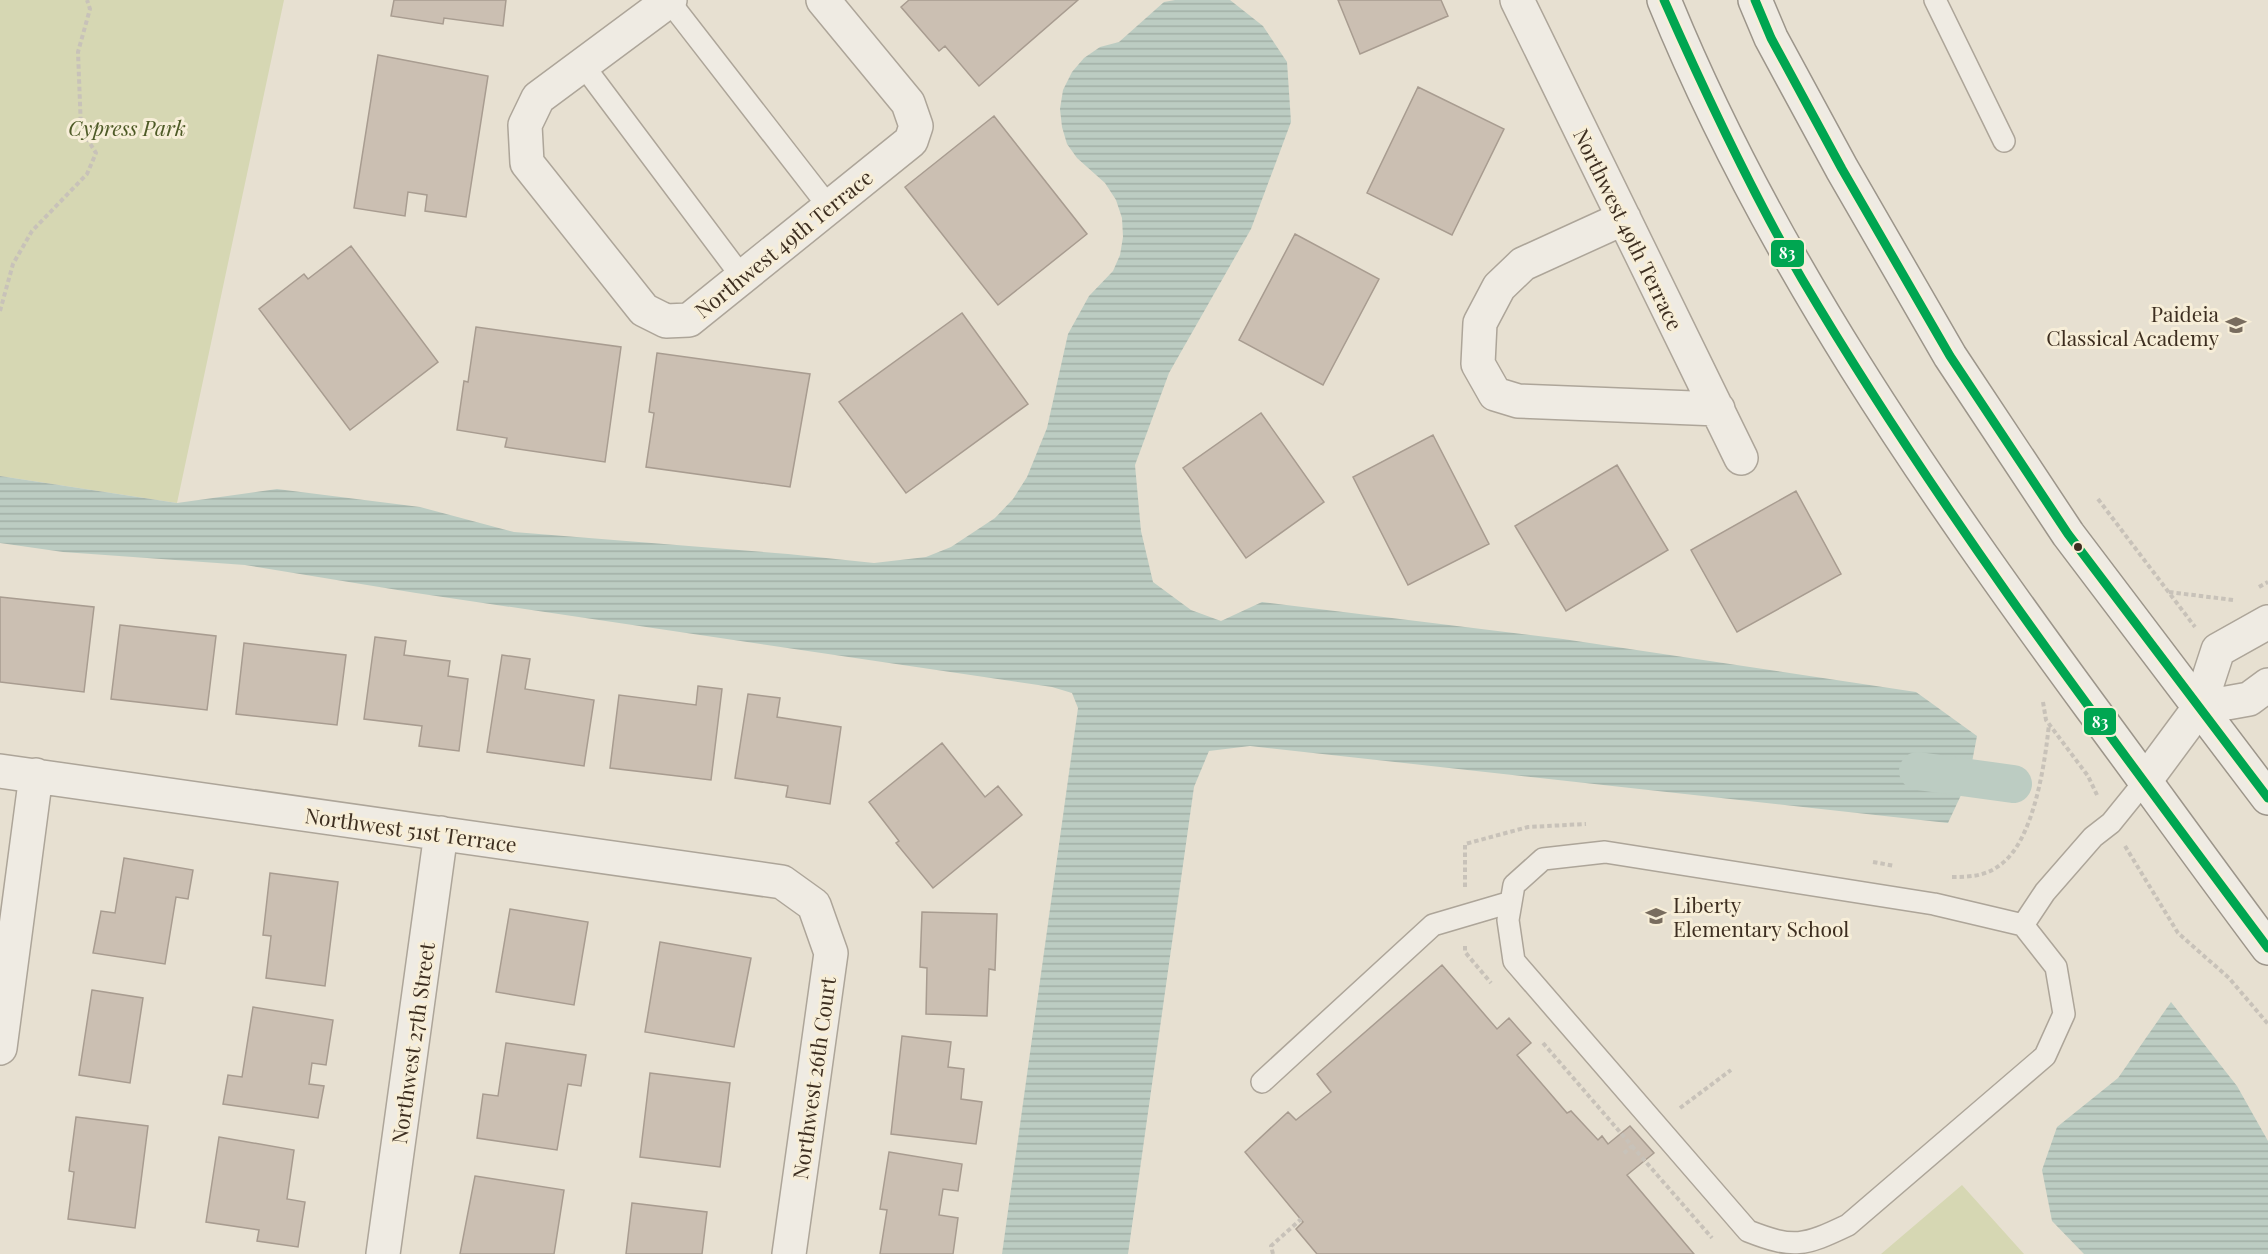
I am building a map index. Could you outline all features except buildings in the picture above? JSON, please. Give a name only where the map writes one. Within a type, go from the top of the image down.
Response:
[{"type":"street","name":"Northwest 49th Terrace","points":[[670,0],[538,98],[525,125],[527,163],[644,310],[666,321],[689,320],[910,141],[916,126],[908,103],[823,0]]},
{"type":"street","name":"Northwest 49th Terrace","points":[[1517,0],[1741,458]]},
{"type":"street","points":[[1664,0],[1762,210],[1880,407],[2004,588],[2268,948]]},
{"type":"street","points":[[1755,0],[1771,39],[1950,357],[2068,534],[2268,798]]},
{"type":"street","points":[[1624,218],[1523,264],[1499,287],[1480,323],[1478,364],[1495,394],[1518,401],[1718,410]]},
{"type":"street","points":[[2145,781],[2199,708],[2218,650],[2268,622]]},
{"type":"street","points":[[2199,708],[2249,699],[2268,684]]},
{"type":"street","name":"Northwest 51st Terrace","points":[[0,771],[782,882],[814,905]]},
{"type":"street","points":[[0,1048],[36,775]]},
{"type":"street","name":"Northwest 27th Street","points":[[383,1254],[441,833]]},
{"type":"street","name":"Northwest 26th Court","points":[[789,1254],[831,953],[814,905]]},
{"type":"lane","points":[[670,0],[829,207]]},
{"type":"lane","points":[[1935,0],[2004,141]]},
{"type":"lane","points":[[583,65],[742,277]]},
{"type":"lane","points":[[2023,925],[2045,892],[2093,837],[2111,824],[2145,781]]},
{"type":"lane","points":[[1605,852],[1934,904],[2023,925],[2056,967],[2064,1014],[2045,1056],[1848,1225],[1809,1243],[1775,1241],[1748,1231],[1514,961],[1508,920],[1514,885],[1543,859],[1605,852]]},
{"type":"lane","points":[[1262,1082],[1433,925],[1511,902]]},
{"type":"path","points":[[0,311],[13,264],[32,231],[87,174],[96,153],[81,129],[78,52],[90,9],[87,0]]},
{"type":"path","points":[[2098,499],[2195,628],[2218,650]]},
{"type":"path","points":[[2249,593],[2268,582]]},
{"type":"path","points":[[2169,592],[2231,601],[2240,597]]},
{"type":"path","points":[[2178,933],[2229,978],[2268,1024]]},
{"type":"path","points":[[1622,1155],[1632,1146]]},
{"type":"path","points":[[1273,1254],[1271,1246],[1301,1219]]},
{"type":"green space","name":"Cypress Park","points":[[0,0],[284,0],[177,503],[0,476]]},
{"type":"green space","points":[[1962,1185],[2024,1254],[1881,1254]]},
{"type":"shaded area","points":[[1230,0],[1263,26],[1287,62],[1291,122],[1251,229],[1169,373],[1135,465],[1141,531],[1153,582],[1191,610],[1221,621],[1262,602],[1563,639],[1916,692],[1977,736],[1969,778],[1948,823],[1250,746],[1209,751],[1194,787],[1128,1254],[1002,1254],[1078,708],[1072,693],[1052,687],[416,593],[245,565],[63,552],[0,543],[0,476],[177,503],[277,489],[420,507],[514,532],[874,563],[926,557],[951,547],[995,518],[1013,499],[1027,477],[1047,428],[1068,334],[1089,296],[1113,271],[1120,255],[1123,237],[1122,218],[1116,200],[1105,183],[1077,158],[1067,144],[1060,109],[1063,90],[1072,72],[1084,58],[1100,47],[1119,42],[1164,2]]},
{"type":"shaded area","points":[[2171,1002],[2237,1086],[2268,1141],[2268,1254],[2084,1254],[2052,1221],[2042,1170],[2057,1127],[2118,1078]]},
{"type":"waterway","points":[[1918,771],[2013,784]]},
{"type":"transit line","name":"83","points":[[1664,0],[1712,106],[1764,211],[1855,366],[1910,452],[2026,620],[2268,948]]},
{"type":"transit line","name":"83","points":[[1755,0],[1771,38],[1842,169],[1950,356],[2068,534],[2268,798]]},
{"type":"place","name":"Paideia Classical Academy","points":[[2236,325]]},
{"type":"place","name":"Liberty Elementary School","points":[[1656,916]]}]
